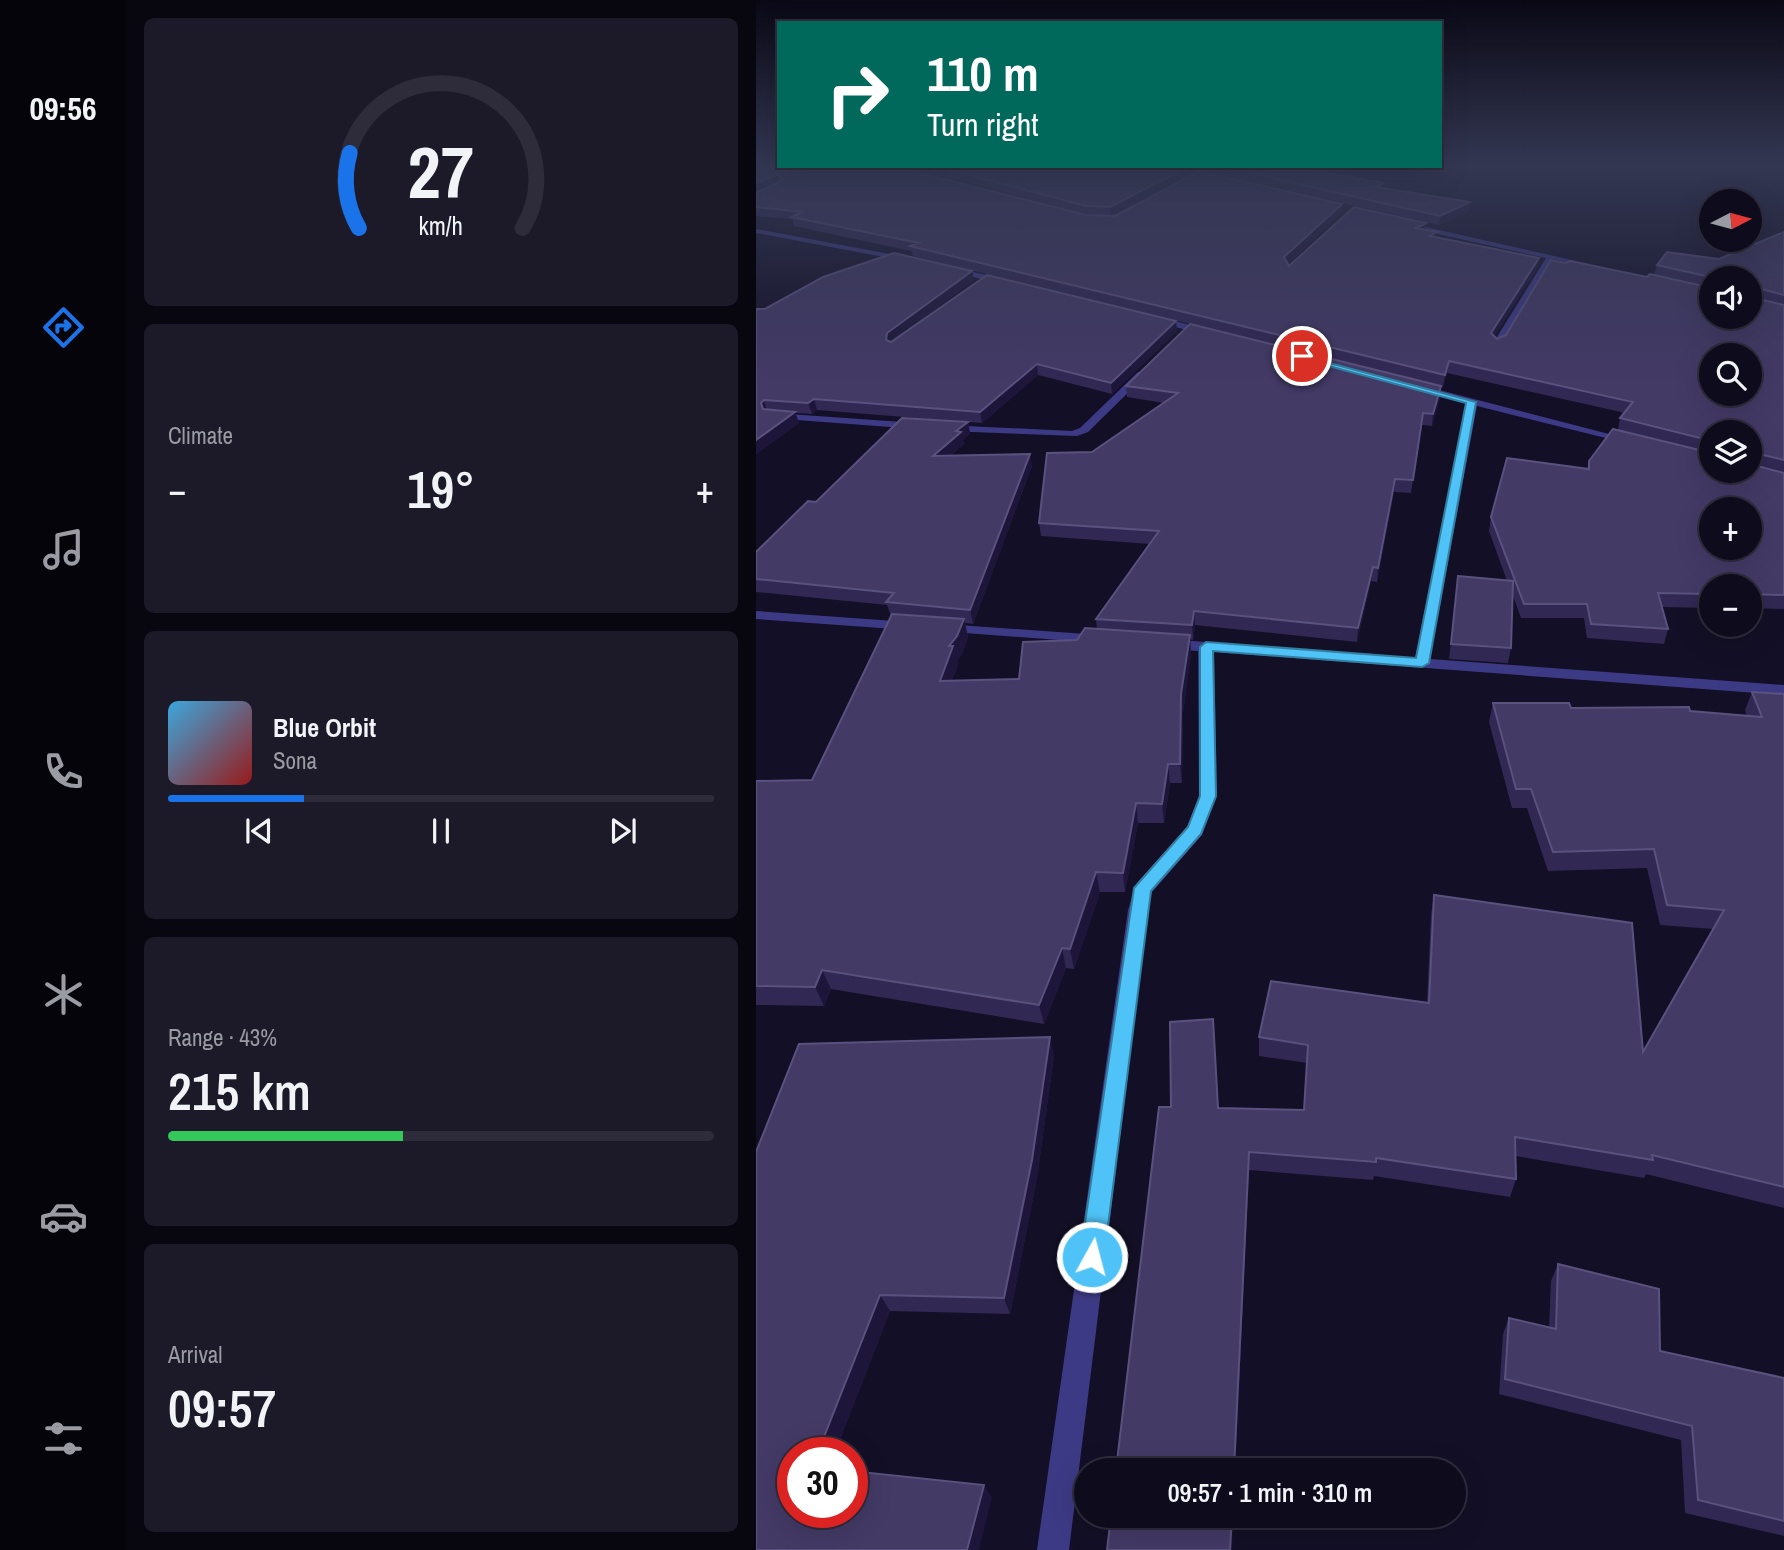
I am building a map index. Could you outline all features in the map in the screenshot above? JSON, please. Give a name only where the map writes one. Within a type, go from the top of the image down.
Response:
[{"type":"street","points":[[806,239],[925,263]]},
{"type":"street","points":[[1474,239],[1631,275]]},
{"type":"street","points":[[1497,345],[1550,256]]},
{"type":"street","points":[[938,266],[1012,284]]},
{"type":"street","points":[[977,285],[988,278]]},
{"type":"street","points":[[1149,318],[1224,337]]},
{"type":"street","points":[[1180,337],[1189,328]]},
{"type":"street","points":[[771,416],[1073,434],[1084,430],[1151,365]]},
{"type":"street","points":[[1406,384],[1645,445]]},
{"type":"street","points":[[1422,663],[1472,402]]},
{"type":"street","points":[[756,615],[1111,640]]},
{"type":"street","points":[[1152,643],[1784,690]]},
{"type":"street","points":[[1053,1550],[1138,910],[1143,888],[1195,830],[1208,796],[1206,647]]},
{"type":"building","points":[[901,239],[1303,239],[1284,257],[1289,266],[1318,239],[1447,239],[1539,258],[1491,333],[1497,339],[1506,335],[1551,260],[1566,263],[1570,261],[1647,277],[1650,274],[1699,285],[1699,329],[1762,329],[1762,300],[1784,305],[1784,460],[1762,455],[1762,420],[1699,420],[1699,438],[1620,418],[1633,402],[1449,361],[1445,375],[910,246],[919,243]]},
{"type":"building","points":[[1784,239],[1784,295],[1762,289],[1762,266],[1699,266],[1699,274],[1657,265],[1667,252],[1719,259],[1736,252],[1762,252],[1762,241]]},
{"type":"building","points":[[894,253],[972,271],[887,333],[886,340],[891,342],[987,275],[1176,321],[1111,383],[1037,364],[980,412],[814,399],[808,403],[764,400],[761,403],[763,409],[795,412],[756,440],[756,309],[765,309],[823,277]]},
{"type":"building","points":[[1190,324],[1441,386],[1433,414],[1423,413],[1413,480],[1395,479],[1378,568],[1373,567],[1358,628],[1194,611],[1192,625],[1096,619],[1159,531],[1039,523],[1047,453],[1092,452],[1178,393],[1126,386]]},
{"type":"building","points":[[902,418],[968,422],[956,431],[961,432],[933,456],[1030,454],[970,610],[886,602],[894,593],[756,579],[756,552],[808,501],[816,502]]},
{"type":"building","points":[[1613,429],[1699,450],[1699,483],[1762,483],[1762,467],[1784,473],[1784,595],[1762,594],[1762,574],[1699,574],[1699,594],[1658,593],[1668,629],[1591,624],[1587,604],[1524,604],[1491,517],[1507,458],[1589,469],[1589,461]]},
{"type":"building","points":[[1458,576],[1513,581],[1511,648],[1451,644]]},
{"type":"building","points":[[892,614],[964,619],[957,636],[949,646],[953,646],[940,681],[1019,679],[1023,642],[1077,640],[1085,628],[1190,635],[1181,694],[1180,764],[1168,764],[1162,804],[1136,803],[1123,873],[1096,872],[1070,949],[1062,948],[1039,1005],[822,970],[815,987],[756,986],[756,781],[812,780]]},
{"type":"building","points":[[1752,692],[1784,694],[1784,1187],[1652,1155],[1653,1160],[1515,1137],[1516,1179],[1376,1158],[1376,1162],[1249,1152],[1235,1458],[1117,1458],[1159,1107],[1171,1107],[1170,1022],[1213,1019],[1218,1108],[1304,1110],[1308,1045],[1259,1037],[1271,981],[1429,1003],[1434,895],[1632,923],[1643,1052],[1724,910],[1667,905],[1654,849],[1553,852],[1531,789],[1516,789],[1493,703],[1569,703],[1571,708],[1689,707],[1690,711],[1762,717]]},
{"type":"building","points":[[1050,1037],[1032,1160],[1004,1298],[880,1295],[824,1437],[777,1437],[777,1528],[868,1528],[868,1473],[984,1485],[967,1550],[756,1550],[756,1152],[799,1044]]},
{"type":"building","points":[[1558,1264],[1659,1289],[1660,1351],[1784,1378],[1784,1521],[1698,1500],[1692,1426],[1505,1379],[1509,1318],[1556,1329]]},
{"type":"building","points":[[1110,1528],[1231,1528],[1230,1550],[1107,1550]]},
{"type":"route","points":[[1092,1257],[1143,888],[1195,830],[1208,796],[1206,647],[1422,663],[1472,402],[1302,356]]}]
